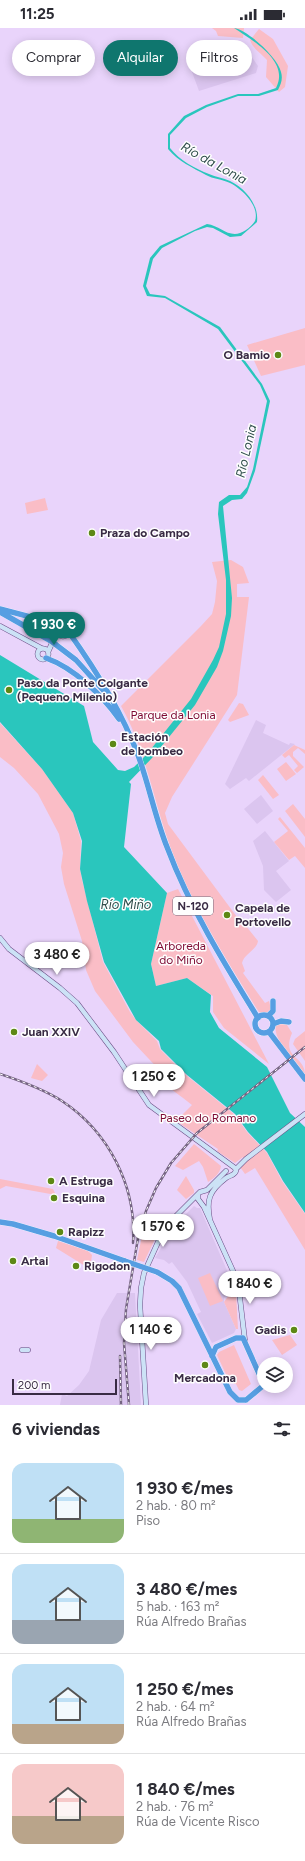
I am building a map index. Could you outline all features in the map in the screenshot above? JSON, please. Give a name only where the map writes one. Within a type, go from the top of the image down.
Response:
[{"type":"highway","points":[[0,610],[61,625]]},
{"type":"highway","name":"N-120","points":[[0,610],[53,642],[90,674],[120,715],[128,732],[147,784],[166,846],[185,889],[208,934],[258,1018],[256,1026],[258,1031],[264,1033],[269,1032],[305,1079]]},
{"type":"highway","points":[[68,631],[90,661],[120,715]]},
{"type":"highway","points":[[47,655],[93,690],[113,710],[128,732]]},
{"type":"highway","points":[[258,1018],[268,1016],[273,1011],[273,1002]]},
{"type":"highway","points":[[268,1016],[273,1024]]},
{"type":"highway","points":[[269,1032],[273,1024],[281,1021],[289,1022]]},
{"type":"highway","points":[[0,1222],[13,1224],[54,1236],[156,1272],[172,1281],[179,1288],[231,1394],[238,1400],[247,1403],[257,1392]]},
{"type":"highway","points":[[204,1340],[210,1346],[216,1347],[242,1337],[246,1341],[257,1368]]},
{"type":"highway","points":[[212,1356],[216,1347]]},
{"type":"street","points":[[25,640],[37,653],[39,658],[47,655],[53,642],[57,632],[57,629],[61,625],[66,626],[68,631],[66,635],[62,636],[53,642],[42,648],[37,653]]},
{"type":"street","points":[[0,626],[42,648],[47,655]]},
{"type":"street","points":[[57,632],[62,636]]},
{"type":"street","points":[[0,938],[9,949],[77,1003],[114,1052],[149,1105],[234,1167],[235,1174],[217,1185],[208,1199],[191,1202]]},
{"type":"street","points":[[146,1405],[140,1305],[142,1283],[151,1255],[163,1233],[175,1217],[226,1170],[240,1164],[305,1114]]},
{"type":"street","points":[[222,1159],[226,1170],[231,1176]]},
{"type":"street","points":[[204,1191],[208,1199],[210,1220]]},
{"type":"street","points":[[198,1195],[238,1282],[241,1293],[242,1326],[246,1341]]},
{"type":"street","points":[[238,1338],[242,1326]]},
{"type":"street","points":[[22,1350],[28,1350]]},
{"type":"street","points":[[241,1405],[247,1403]]},
{"type":"shaded area","points":[[252,57],[258,66],[256,73],[252,74]]},
{"type":"shaded area","points":[[193,76],[246,76],[199,91]]},
{"type":"shaded area","points":[[256,720],[266,725],[263,733],[289,745],[290,743],[295,744],[249,781],[246,778],[230,789],[225,784]]},
{"type":"shaded area","points":[[261,795],[273,811],[257,824],[244,809]]},
{"type":"shaded area","points":[[265,831],[289,861],[276,871],[291,890],[276,902],[264,890],[263,866],[253,841]]},
{"type":"shaded area","points":[[194,1206],[200,1208],[232,1282],[231,1290],[224,1298],[224,1302],[236,1329],[234,1333],[212,1343],[197,1314],[201,1312],[187,1282],[172,1262],[169,1264],[164,1260],[155,1258],[174,1226]]},
{"type":"shaded area","points":[[117,1293],[135,1293],[141,1405],[60,1405],[62,1394],[67,1396],[79,1385],[89,1371],[101,1320]]},
{"type":"green space","points":[[212,28],[244,28],[243,38],[218,36],[216,31]]},
{"type":"green space","points":[[259,29],[273,39],[288,66],[285,87],[279,92],[266,77],[267,60],[252,44],[252,40],[250,40]]},
{"type":"green space","name":"O Bamio","points":[[305,328],[305,365],[261,376],[247,345]]},
{"type":"green space","points":[[45,498],[48,510],[27,514],[25,503]]},
{"type":"green space","name":"Parque da Lonia","points":[[231,560],[243,567],[249,583],[237,584],[237,597],[249,597],[237,695],[172,797],[165,813],[168,824],[237,917],[238,916],[258,941],[242,963],[245,971],[243,973],[265,1003],[269,1001],[271,1009],[265,1014],[259,1012],[257,1009],[211,933],[181,874],[166,835],[144,760],[130,724],[121,706],[212,614],[217,581],[212,562]]},
{"type":"green space","points":[[239,703],[243,704],[249,715],[230,722],[228,720]]},
{"type":"green space","name":"Paseo do Romano","points":[[0,723],[42,769],[73,813],[81,841],[80,869],[82,880],[103,962],[130,1012],[157,1041],[160,1049],[186,1075],[235,1115],[247,1132],[267,1153],[282,1181],[305,1214],[305,1250],[255,1168],[245,1174],[240,1167],[246,1162],[243,1157],[235,1163],[217,1151],[218,1149],[176,1121],[192,1105],[160,1079],[163,1074],[133,1042],[95,991],[86,970],[82,941],[64,884],[61,867],[63,853],[59,834],[38,794],[14,768],[0,757]]},
{"type":"green space","points":[[294,745],[305,750],[305,754],[298,748],[293,752],[293,756],[304,767],[297,773],[294,770],[298,766],[289,755],[285,758],[282,755]]},
{"type":"green space","points":[[286,762],[296,774],[286,781],[277,769]]},
{"type":"green space","points":[[263,775],[279,795],[273,799],[258,780]]},
{"type":"green space","points":[[293,804],[305,819],[305,837],[285,811]]},
{"type":"green space","points":[[280,817],[305,848],[305,868],[295,856],[289,860],[274,842],[288,831],[278,819]]},
{"type":"green space","name":"Arboreda do Miño","points":[[178,889],[269,1064],[224,1028],[213,1012],[213,996],[187,978],[156,986],[151,964],[167,893]]},
{"type":"green space","points":[[283,1023],[287,1025],[292,1033],[289,1041],[289,1048],[304,1069],[305,1075],[281,1044],[278,1037],[276,1025]]},
{"type":"green space","points":[[305,1031],[305,1061],[293,1044],[295,1039]]},
{"type":"green space","points":[[37,1064],[48,1075],[42,1081],[31,1078]]},
{"type":"green space","points":[[194,1144],[221,1166],[218,1174],[208,1182],[203,1167],[199,1161],[183,1170],[175,1166]]},
{"type":"green space","points":[[186,1176],[194,1190],[194,1193],[186,1199],[177,1190]]},
{"type":"green space","points":[[0,1179],[53,1189],[56,1195],[6,1186],[0,1189]]},
{"type":"green space","points":[[144,1226],[158,1233],[144,1262],[137,1260]]},
{"type":"green space","points":[[58,1241],[88,1251],[92,1255],[90,1269],[56,1248]]},
{"type":"green space","points":[[210,1273],[223,1301],[210,1306],[198,1278]]},
{"type":"green space","points":[[234,1285],[236,1292],[238,1329],[236,1329],[224,1302]]},
{"type":"green space","points":[[290,1335],[297,1345],[282,1355],[272,1340]]},
{"type":"green space","points":[[234,1345],[251,1384],[242,1391],[239,1390],[233,1382],[230,1383],[217,1355],[219,1352]]},
{"type":"water","name":"Río Miño","points":[[234,28],[254,39],[269,52],[279,66],[282,75],[278,90],[259,96],[238,96],[207,107],[186,118],[170,135],[170,148],[193,167],[230,181],[241,188],[254,204],[257,216],[257,222],[241,236],[230,237],[213,228],[207,227],[195,231],[162,248],[153,259],[146,286],[150,294],[165,296],[220,327],[262,384],[270,401],[255,471],[247,493],[242,499],[232,500],[223,506],[232,598],[231,616],[223,651],[217,667],[195,705],[152,758],[129,782],[131,784],[124,847],[167,893],[151,964],[156,986],[187,978],[211,995],[210,1012],[219,1028],[267,1067],[290,1113],[305,1127],[305,1213],[283,1181],[267,1152],[248,1132],[235,1114],[187,1075],[161,1049],[159,1041],[136,1020],[104,962],[87,901],[80,869],[82,841],[73,813],[42,769],[0,722],[0,655],[84,706],[93,742],[118,770],[125,771],[134,767],[147,754],[191,699],[219,647],[226,614],[226,580],[218,514],[219,502],[229,495],[240,495],[247,487],[253,469],[267,401],[260,385],[218,329],[165,298],[147,296],[143,286],[150,258],[160,246],[207,224],[235,234],[246,230],[255,221],[255,210],[249,199],[240,189],[230,183],[209,176],[191,167],[181,161],[168,149],[168,134],[184,116],[206,105],[238,94],[258,94],[276,88],[279,78],[278,69],[274,61],[251,39]]},
{"type":"railway","points":[[129,1405],[124,1343],[126,1309],[138,1238],[146,1211],[156,1188],[171,1163],[197,1133],[305,1047]]},
{"type":"railway","points":[[0,1074],[16,1079],[62,1101],[79,1114],[93,1128],[117,1163],[125,1182],[133,1222],[133,1243]]},
{"type":"railway","points":[[120,1356],[121,1405]]},
{"type":"place","name":"O Bamio","points":[[278,355]]},
{"type":"place","name":"Praza do Campo","points":[[92,533]]},
{"type":"place","name":"Paso da Ponte Colgante (Pequeno Milenio)","points":[[9,690]]},
{"type":"place","name":"Estación de bombeo","points":[[113,744]]},
{"type":"place","name":"Capela de Portovello","points":[[227,915]]},
{"type":"place","name":"Juan XXIV","points":[[14,1032]]},
{"type":"place","name":"A Estruga","points":[[51,1181]]},
{"type":"place","name":"Esquina","points":[[54,1198]]},
{"type":"place","name":"Rapizz","points":[[60,1232]]},
{"type":"place","name":"Artai","points":[[13,1261]]},
{"type":"place","name":"Rigodon","points":[[76,1266]]},
{"type":"place","name":"Gadis","points":[[294,1330]]},
{"type":"place","name":"Mercadona","points":[[205,1365]]},
{"type":"water label","name":"Río da Lonia","points":[[214,163]]},
{"type":"water label","name":"Río Lonia","points":[[246,451]]}]
